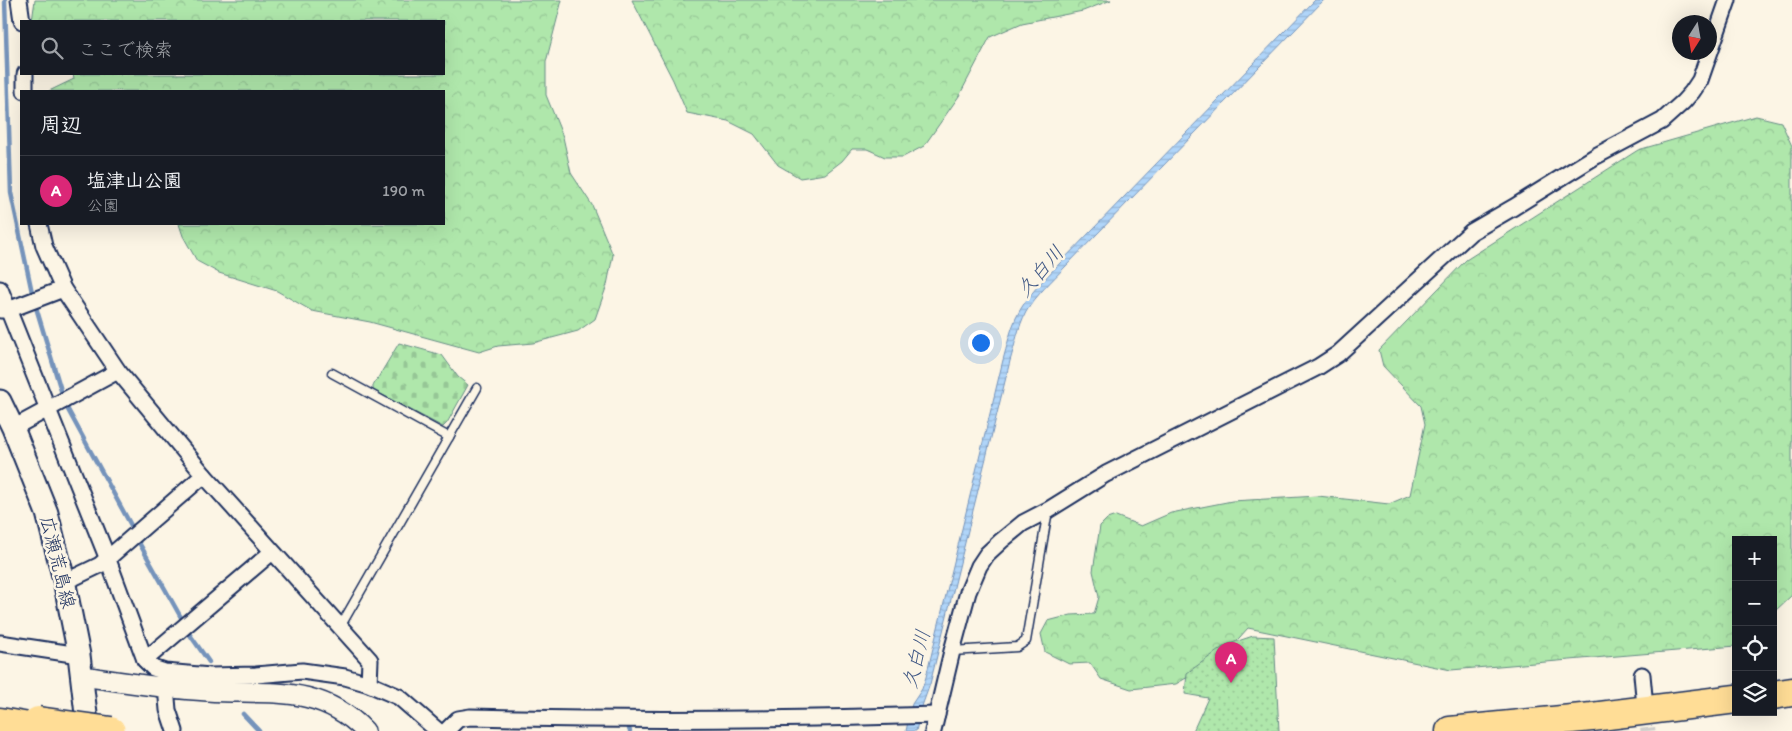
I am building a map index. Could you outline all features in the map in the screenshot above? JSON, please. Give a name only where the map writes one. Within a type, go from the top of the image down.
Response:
[{"type":"highway","points":[[1777,694],[1792,692]]},
{"type":"highway","points":[[1450,731],[1592,717],[1732,700]]},
{"type":"highway","points":[[1777,707],[1792,705]]},
{"type":"highway","points":[[1544,731],[1732,711]]},
{"type":"highway","points":[[0,714],[42,727]]},
{"type":"highway","points":[[0,722],[42,727],[111,731]]},
{"type":"main road","name":"広瀬荒島線","points":[[0,401],[13,428],[47,513],[64,580],[79,655],[88,731]]},
{"type":"street","points":[[19,0],[22,20]]},
{"type":"street","points":[[933,731],[968,592],[987,554],[1023,523],[1048,510],[1106,474],[1338,354],[1471,232],[1596,156],[1662,121],[1692,92],[1700,80],[1728,0]]},
{"type":"street","points":[[25,75],[25,90]]},
{"type":"street","points":[[39,225],[44,246],[63,289],[118,371],[204,475],[370,660],[369,684]]},
{"type":"street","points":[[0,289],[4,310],[49,410],[145,660],[153,668],[174,673],[210,676],[302,671],[346,677],[369,684],[399,697],[438,731]]},
{"type":"street","points":[[4,310],[63,289]]},
{"type":"street","points":[[13,428],[118,371]]},
{"type":"street","points":[[64,580],[100,565],[204,475]]},
{"type":"street","points":[[145,660],[272,552]]},
{"type":"street","points":[[0,642],[79,655]]},
{"type":"street","points":[[1642,675],[1644,696]]},
{"type":"street","points":[[82,676],[208,691],[287,692],[332,706],[355,720],[365,731]]},
{"type":"street","points":[[166,687],[168,710],[175,731]]},
{"type":"street","points":[[446,731],[458,719],[470,717],[551,720],[798,719],[937,715]]},
{"type":"lane","points":[[332,374],[449,436]]},
{"type":"lane","points":[[340,628],[477,388]]},
{"type":"lane","points":[[952,650],[1017,647],[1026,641],[1048,510]]},
{"type":"green space","points":[[35,0],[562,0],[546,62],[546,95],[563,137],[571,173],[592,205],[613,255],[607,285],[595,319],[578,331],[533,343],[498,346],[479,352],[370,322],[312,311],[277,291],[219,273],[197,261],[183,236],[179,225],[445,225],[445,90],[51,90],[74,79],[73,75],[445,75],[445,20],[32,20]]},
{"type":"green space","points":[[632,0],[1111,0],[1083,11],[1022,23],[990,37],[959,96],[924,146],[903,157],[885,157],[867,149],[852,149],[842,161],[825,174],[800,178],[778,165],[754,134],[728,121],[687,113],[673,80]]},
{"type":"green space","points":[[1756,116],[1781,122],[1792,146],[1792,595],[1777,609],[1777,536],[1732,536],[1732,646],[1451,670],[1248,628],[1222,657],[1176,684],[1131,689],[1101,679],[1090,663],[1069,664],[1045,652],[1041,634],[1048,621],[1071,615],[1094,614],[1099,597],[1093,571],[1100,526],[1107,519],[1116,516],[1141,526],[1171,513],[1232,501],[1318,496],[1389,504],[1410,495],[1425,424],[1421,406],[1383,366],[1379,350],[1466,260],[1638,150]]},
{"type":"green space","points":[[399,343],[442,355],[458,377],[468,385],[443,427],[373,390],[373,386]]},
{"type":"green space","points":[[1253,636],[1274,637],[1279,731],[1193,731],[1208,698],[1185,694],[1187,673],[1226,645]]},
{"type":"water","points":[[1315,0],[1324,0],[1050,283],[1026,312],[1010,361],[930,684],[916,731],[906,731],[912,704],[922,689],[926,677],[1003,360],[1012,328],[1020,310],[1042,282]]},
{"type":"waterway","points":[[5,0],[11,193],[33,297]]},
{"type":"waterway","points":[[35,304],[63,397]]},
{"type":"waterway","points":[[67,408],[133,529]]},
{"type":"waterway","points":[[137,539],[183,621]]},
{"type":"waterway","points":[[188,632],[209,662]]},
{"type":"waterway","points":[[243,714],[259,731]]},
{"type":"tunnel","points":[[1645,705],[1648,731]]},
{"type":"place","name":"塩津山公園","points":[[1231,683]]},
{"type":"water label","name":"久白川","points":[[1040,271]]},
{"type":"water label","name":"久白川","points":[[916,659]]}]
